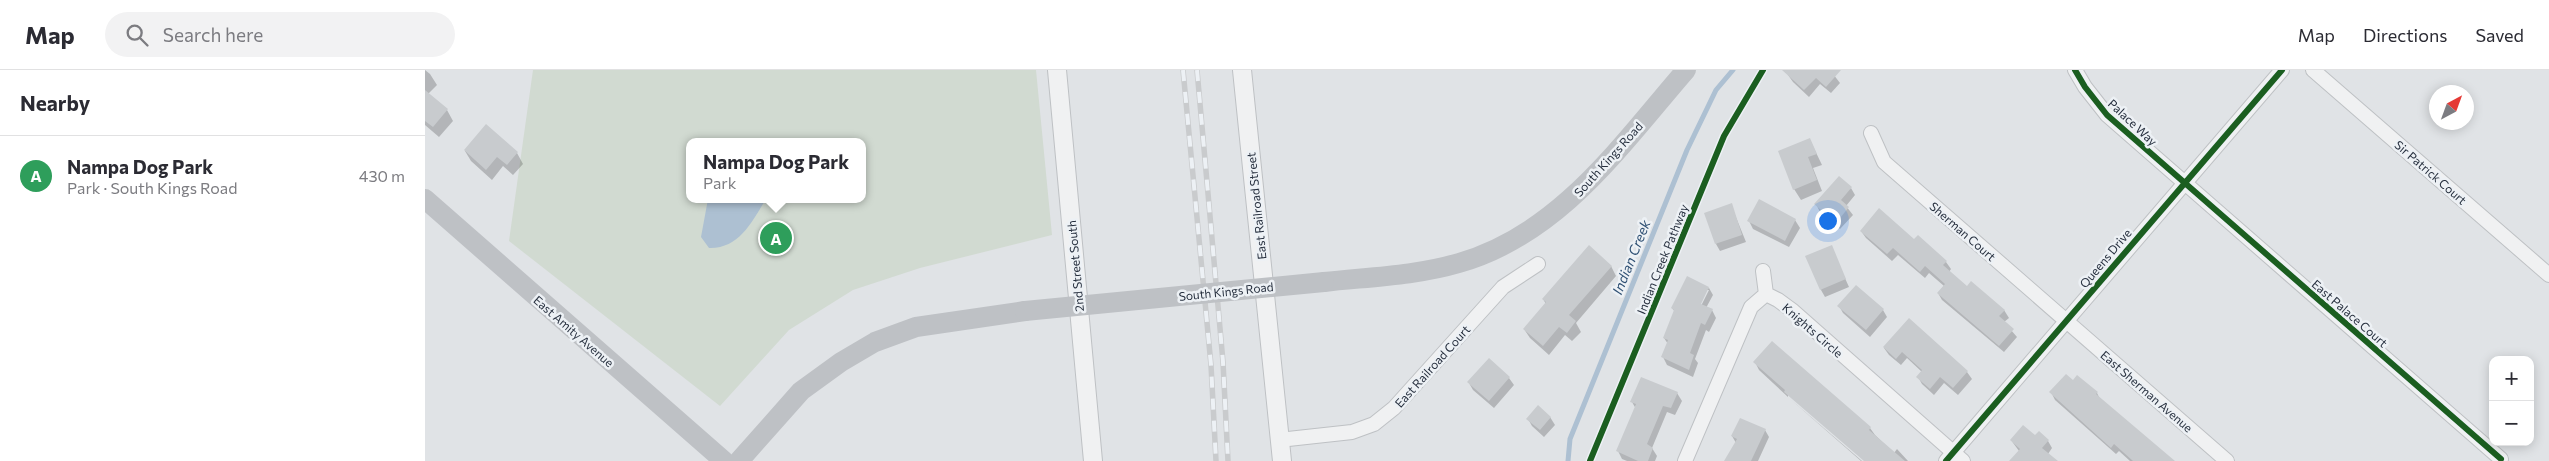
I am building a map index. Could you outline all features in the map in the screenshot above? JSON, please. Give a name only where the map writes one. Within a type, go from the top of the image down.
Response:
[{"type":"main road","name":"South Kings Road","points":[[739,461],[801,391],[841,362],[875,342],[916,327],[1025,311],[1413,273],[1459,264],[1498,249],[1540,225],[1574,198],[1686,70]]},
{"type":"main road","name":"East Amity Avenue","points":[[425,199],[724,461]]},
{"type":"street","name":"2nd Street South","points":[[1057,70],[1093,461]]},
{"type":"street","name":"East Railroad Street","points":[[1242,70],[1282,461]]},
{"type":"street","name":"Palace Way","points":[[2075,70],[2085,87],[2107,115],[2184,183]]},
{"type":"street","name":"Queens Drive","points":[[1954,458],[2067,320],[2282,70]]},
{"type":"street","name":"Sir Patrick Court","points":[[2313,70],[2549,275]]},
{"type":"street","name":"Sherman Court","points":[[1871,133],[1884,162],[2067,320]]},
{"type":"street","name":"East Palace Court","points":[[2184,183],[2501,459]]},
{"type":"street","name":"East Railroad Court","points":[[1279,440],[1352,432],[1374,424],[1394,408],[1503,287],[1538,264]]},
{"type":"street","points":[[1685,461],[1751,307],[1765,294],[1763,271]]},
{"type":"street","name":"Knights Circle","points":[[1765,294],[1778,300],[1793,311],[1954,458]]},
{"type":"street","name":"East Sherman Avenue","points":[[2067,320],[2227,461]]},
{"type":"shaded area","points":[[533,70],[1036,70],[1052,235],[920,268],[853,290],[789,330],[720,406],[509,241]]},
{"type":"water","points":[[707,203],[764,203],[750,225],[737,239],[729,244],[709,248],[701,237]]},
{"type":"building","points":[[1782,70],[1841,70],[1826,87],[1816,78],[1804,90]]},
{"type":"building","points":[[425,90],[448,109],[433,127],[425,121]]},
{"type":"building","points":[[486,124],[518,152],[507,165],[497,157],[486,170],[464,150]]},
{"type":"building","points":[[1810,138],[1817,154],[1808,157],[1817,180],[1793,190],[1778,151]]},
{"type":"building","points":[[1839,176],[1852,187],[1841,200],[1849,207],[1836,223],[1814,204]]},
{"type":"building","points":[[1759,199],[1796,219],[1785,241],[1747,221]]},
{"type":"building","points":[[1732,203],[1742,235],[1715,244],[1704,213]]},
{"type":"building","points":[[1879,208],[1914,239],[1918,235],[1947,261],[1943,265],[1967,286],[1971,281],[2005,310],[1999,316],[2014,329],[1999,346],[1937,293],[1945,284],[1925,266],[1920,272],[1893,248],[1887,254],[1860,231]]},
{"type":"building","points":[[1589,245],[1612,266],[1569,315],[1576,321],[1567,333],[1559,327],[1543,346],[1523,329],[1546,302],[1542,299]]},
{"type":"building","points":[[1832,245],[1846,279],[1820,290],[1805,256]]},
{"type":"building","points":[[1687,276],[1709,287],[1701,304],[1713,309],[1705,325],[1701,323],[1690,353],[1694,355],[1689,370],[1661,357],[1668,340],[1663,338],[1674,310],[1671,308]]},
{"type":"building","points":[[1856,285],[1884,309],[1866,330],[1837,306]]},
{"type":"building","points":[[1909,318],[1968,371],[1953,388],[1940,377],[1930,389],[1916,377],[1922,370],[1902,352],[1896,359],[1883,347]]},
{"type":"building","points":[[1772,341],[1871,427],[1869,430],[1905,461],[1864,461],[1784,392],[1785,390],[1753,362]]},
{"type":"building","points":[[1489,358],[1510,377],[1489,401],[1467,382]]},
{"type":"building","points":[[2066,374],[2073,380],[2077,375],[2098,392],[2096,394],[2175,461],[2133,461],[2114,444],[2111,448],[2049,392]]},
{"type":"building","points":[[1641,377],[1678,392],[1671,408],[1663,406],[1647,444],[1653,448],[1648,461],[1638,461],[1616,451],[1636,404],[1630,402]]},
{"type":"building","points":[[1538,405],[1551,417],[1540,430],[1526,419]]},
{"type":"building","points":[[1740,418],[1766,429],[1751,461],[1724,461],[1737,439],[1731,436]]},
{"type":"building","points":[[2023,425],[2035,435],[2039,431],[2049,440],[2042,448],[2058,461],[2009,461],[2020,449],[2010,440]]},
{"type":"waterway","name":"Indian Creek","points":[[1568,461],[1570,439],[1687,150],[1716,90],[1733,70]]},
{"type":"railway","points":[[1183,70],[1211,365],[1216,461]]},
{"type":"railway","points":[[1197,70],[1223,362],[1228,461]]},
{"type":"cycle path","name":"Indian Creek Pathway","points":[[1590,461],[1724,136],[1763,70]]},
{"type":"cycle path","points":[[2075,70],[2085,87],[2107,115],[2501,459]]},
{"type":"cycle path","points":[[1946,461],[2282,70]]},
{"type":"place","name":"Nampa Dog Park","points":[[776,238]]}]
